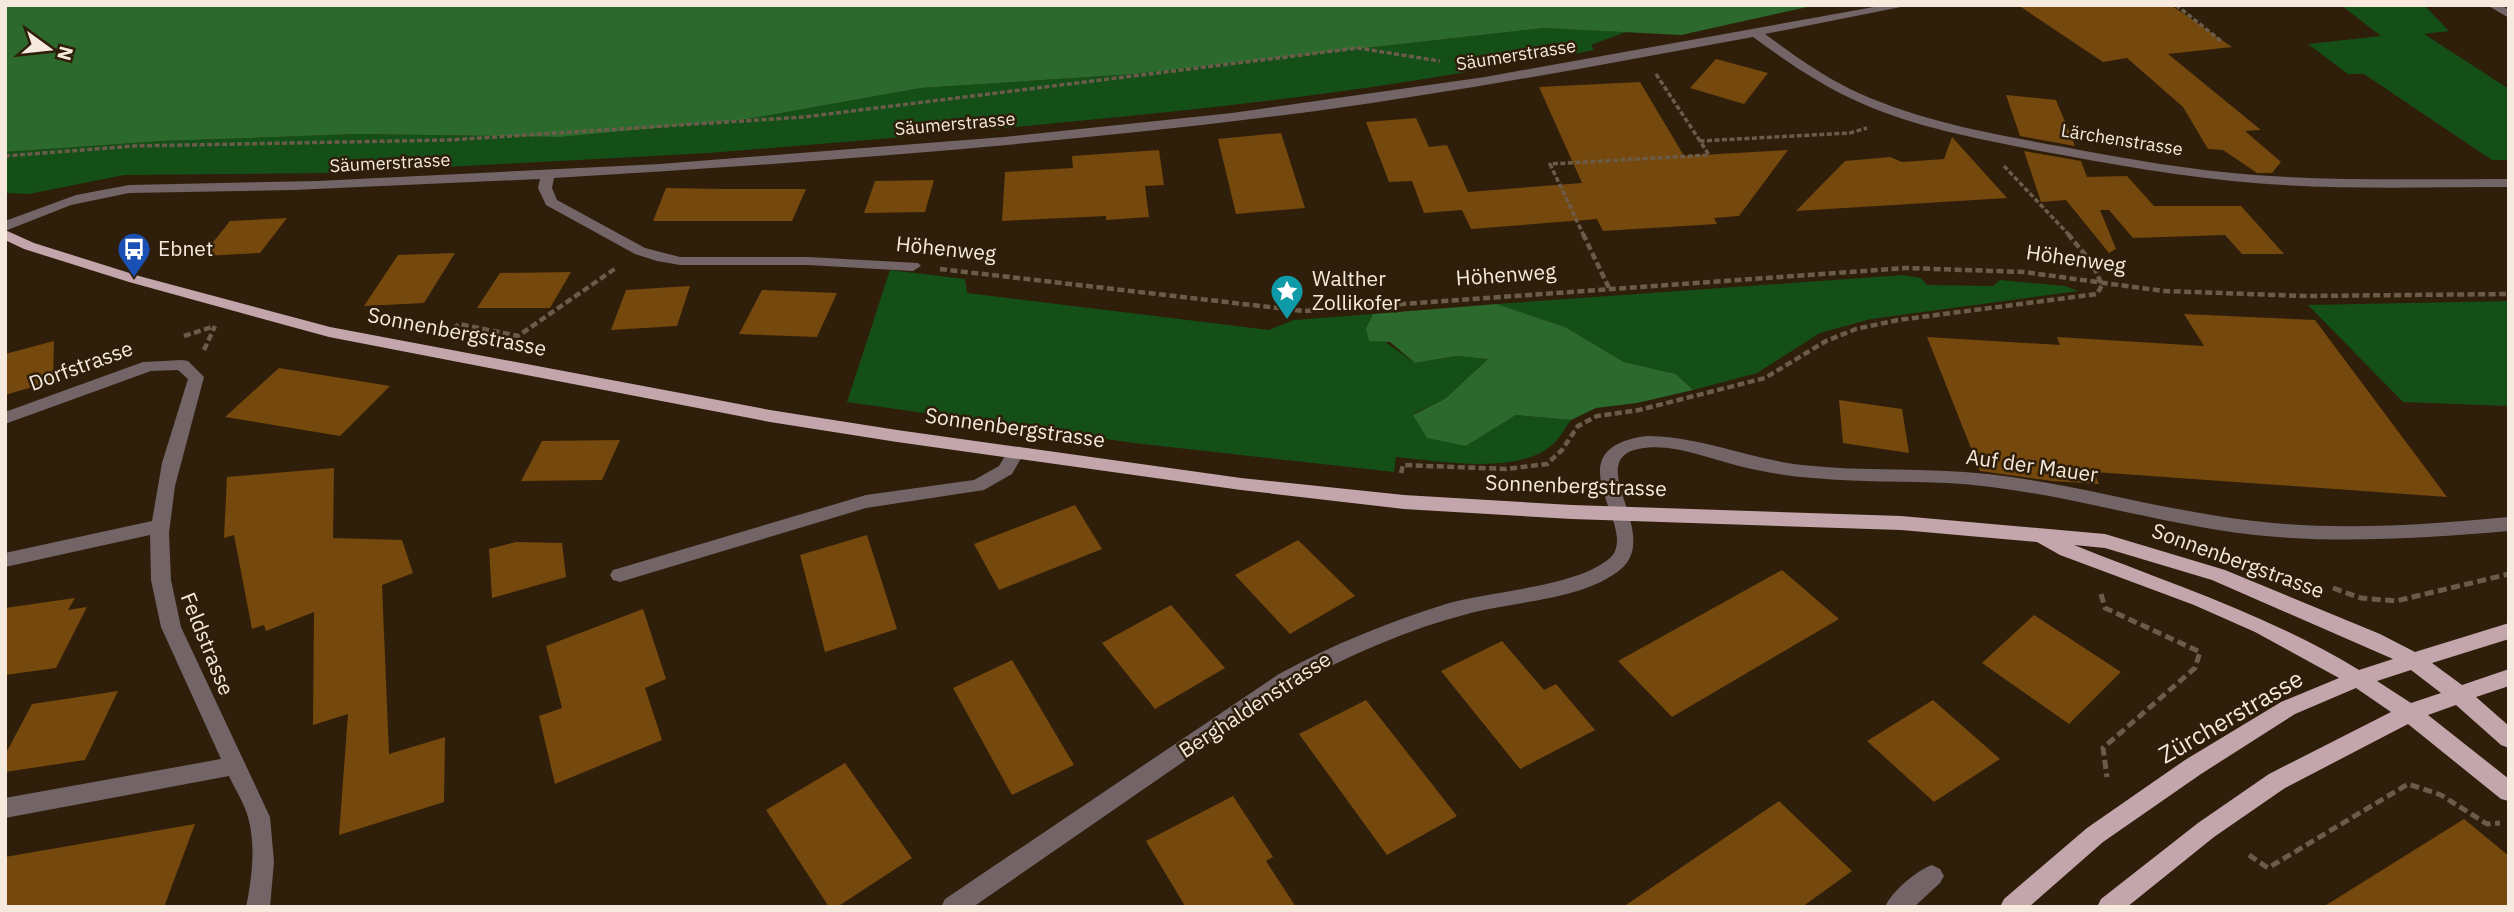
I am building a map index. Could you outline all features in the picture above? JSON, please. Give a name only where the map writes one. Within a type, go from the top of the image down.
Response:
[{"type":"main road","name":"Sonnenbergstrasse","points":[[5,234],[29,246],[134,279],[329,332],[770,416],[1015,453],[1404,502],[1901,523],[2105,541],[2162,556],[2275,597],[2374,640],[2414,661],[2458,693]]},
{"type":"main road","name":"Sonnenbergstrasse","points":[[2038,537],[2068,551],[2222,608],[2280,634],[2359,678],[2409,713]]},
{"type":"main road","name":"Zürcherstrasse","points":[[2012,907],[2095,835],[2193,767],[2288,708],[2359,678],[2509,631]]},
{"type":"main road","points":[[2109,907],[2206,830],[2277,781],[2409,713],[2458,693],[2509,677]]},
{"type":"main road","points":[[2458,693],[2509,739]]},
{"type":"main road","points":[[2409,713],[2509,792]]},
{"type":"street","name":"Säumerstrasse","points":[[5,227],[59,203],[103,191],[319,185],[548,174],[851,153],[1228,118],[1396,95],[1905,5]]},
{"type":"street","points":[[2493,5],[2509,15]]},
{"type":"street","name":"Lärchenstrasse","points":[[1754,32],[1811,73],[1849,94],[1889,109],[1975,134],[2065,152],[2255,178],[2340,183],[2509,183]]},
{"type":"street","name":"Höhenweg","points":[[548,174],[545,188],[551,202],[640,251],[680,261],[808,261],[913,266]]},
{"type":"street","name":"Dorfstrasse","points":[[5,418],[149,366],[173,364]]},
{"type":"street","name":"Feldstrasse","points":[[173,364],[188,368],[196,376],[196,382],[168,473],[160,526],[158,567],[163,602],[259,817],[264,847],[264,870],[258,907]]},
{"type":"street","name":"Auf der Mauer","points":[[1619,512],[1607,483],[1607,469],[1615,454],[1628,444],[1645,442],[1668,443],[1747,462],[1824,473],[1988,480],[2073,493],[2180,516],[2254,528],[2349,534],[2433,531],[2509,524]]},
{"type":"street","points":[[620,575],[866,502],[978,486],[1006,470],[1015,453]]},
{"type":"street","name":"Berghaldenstrasse","points":[[953,907],[1286,680],[1326,657],[1412,622],[1576,582],[1603,572],[1620,559],[1627,546],[1619,512]]},
{"type":"street","points":[[5,560],[160,526]]},
{"type":"street","points":[[5,808],[234,765]]},
{"type":"street","points":[[1897,907],[1932,876]]},
{"type":"path","points":[[2176,5],[2221,41]]},
{"type":"path","points":[[5,156],[134,146],[449,140],[804,117],[1358,48],[1447,62]]},
{"type":"path","points":[[1609,289],[1550,164],[1709,155],[1653,69]]},
{"type":"path","points":[[1700,141],[1861,131],[1870,127],[1889,109]]},
{"type":"path","points":[[1403,466],[1506,469],[1547,464],[1562,450],[1578,426],[1597,416],[1639,410],[1765,378],[1826,341],[1856,329],[1898,320],[2097,294],[2102,285],[2092,262],[1975,134]]},
{"type":"path","points":[[446,335],[459,324],[518,335],[640,251]]},
{"type":"path","name":"Höhenweg","points":[[913,266],[1304,311],[1906,268],[2024,272],[2102,285],[2163,291],[2305,296],[2509,294]]},
{"type":"path","points":[[2361,598],[2396,601],[2509,574]]},
{"type":"path","points":[[2100,593],[2105,608],[2200,652],[2194,668],[2103,748],[2107,777]]},
{"type":"path","points":[[2380,601],[2384,608]]},
{"type":"path","points":[[2249,855],[2268,868],[2408,783],[2441,795],[2487,824]]},
{"type":"green space","points":[[5,5],[1816,5],[1681,35],[1544,28],[1135,74],[921,88],[742,120],[561,137],[358,134],[162,141],[5,152]]},
{"type":"green space","points":[[2341,5],[2424,5],[2449,31],[2424,34],[2509,89],[2509,160],[2492,160],[2364,74],[2348,74],[2308,44],[2381,36]]},
{"type":"green space","points":[[1544,28],[1626,32],[1591,45],[1594,50],[1574,54],[1564,44],[1554,43],[1472,58],[1460,63],[1467,72],[1408,82],[1113,118],[995,129],[992,122],[983,119],[913,127],[906,129],[905,137],[709,153],[333,173],[124,175],[29,194],[5,193],[5,152],[162,141],[358,134],[561,137],[742,120],[921,88],[1135,74]]},
{"type":"green space","points":[[890,270],[965,279],[967,293],[1269,330],[1294,320],[1373,314],[1366,328],[1415,363],[1456,356],[1488,359],[1446,398],[1413,414],[1466,446],[1516,415],[1571,420],[1551,446],[1518,461],[1476,464],[1396,457],[1394,472],[1134,443],[847,402]]},
{"type":"green space","points":[[1903,275],[1921,278],[1927,285],[1993,286],[2000,280],[2065,286],[2078,291],[1871,319],[1820,333],[1757,373],[1693,390],[1676,374],[1624,362],[1565,327],[1497,304]]},
{"type":"green space","points":[[2509,301],[2509,406],[2403,402],[2308,305]]},
{"type":"green space","points":[[1497,304],[1565,327],[1624,362],[1676,374],[1693,390],[1637,403],[1596,408],[1571,420],[1516,415],[1466,446],[1427,438],[1413,415],[1446,398],[1488,359],[1456,356],[1415,363],[1390,342],[1369,341],[1366,328],[1373,314]]},
{"type":"building","points":[[2018,5],[2171,5],[2232,47],[2168,54],[2261,130],[2245,131],[2281,162],[2272,173],[2257,173],[2223,150],[2208,149],[2183,107],[2127,58],[2103,62]]},
{"type":"building","points":[[1716,59],[1768,73],[1744,104],[1690,88]]},
{"type":"building","points":[[1640,82],[1684,156],[1788,150],[1739,216],[1714,218],[1717,224],[1603,231],[1597,219],[1471,229],[1462,210],[1424,213],[1412,181],[1389,182],[1366,122],[1416,118],[1429,147],[1447,145],[1468,192],[1582,183],[1539,87]]},
{"type":"building","points":[[2006,95],[2056,100],[2075,146],[2020,136]]},
{"type":"building","points":[[1281,133],[1305,208],[1236,214],[1218,139]]},
{"type":"building","points":[[1952,137],[2007,198],[1796,211],[1845,161],[1890,157],[1902,162],[1944,159]]},
{"type":"building","points":[[1159,150],[1164,185],[1145,186],[1149,217],[1106,220],[1106,216],[1002,221],[1005,172],[1073,168],[1072,156]]},
{"type":"building","points":[[2024,151],[2081,161],[2087,177],[2127,176],[2154,206],[2241,206],[2284,254],[2242,254],[2225,235],[2133,238],[2109,210],[2100,210],[2116,249],[2109,253],[2066,200],[2041,202]]},
{"type":"building","points":[[934,180],[925,212],[864,213],[875,181]]},
{"type":"building","points":[[666,188],[806,189],[792,221],[653,221]]},
{"type":"building","points":[[287,218],[260,253],[202,256],[230,221]]},
{"type":"building","points":[[455,253],[424,303],[364,306],[398,255]]},
{"type":"building","points":[[571,272],[550,308],[477,308],[500,273]]},
{"type":"building","points":[[690,286],[677,326],[611,330],[626,290]]},
{"type":"building","points":[[762,290],[837,293],[817,337],[739,334]]},
{"type":"building","points":[[2184,314],[2315,320],[2447,497],[2094,472],[2099,484],[2052,481],[1980,471],[1927,337],[2060,345],[2057,337],[2204,346]]},
{"type":"building","points":[[54,341],[53,381],[5,395],[5,354]]},
{"type":"building","points":[[279,368],[390,386],[340,436],[225,417]]},
{"type":"building","points":[[1839,400],[1902,409],[1909,453],[1843,443]]},
{"type":"building","points":[[620,440],[602,480],[521,481],[542,441]]},
{"type":"building","points":[[334,468],[333,538],[402,540],[413,573],[382,585],[389,754],[445,737],[444,802],[339,835],[348,714],[313,725],[314,612],[266,631],[264,625],[252,629],[234,535],[224,538],[227,477]]},
{"type":"building","points":[[1075,505],[1102,549],[999,590],[974,544]]},
{"type":"building","points":[[867,535],[897,629],[825,652],[800,555]]},
{"type":"building","points":[[1298,540],[1355,596],[1290,634],[1235,575]]},
{"type":"building","points":[[516,542],[562,543],[566,577],[492,598],[489,549]]},
{"type":"building","points":[[1782,570],[1839,619],[1672,717],[1618,661]]},
{"type":"building","points":[[75,598],[68,610],[87,607],[56,668],[5,675],[5,608]]},
{"type":"building","points":[[1171,605],[1225,668],[1155,709],[1102,643]]},
{"type":"building","points":[[643,609],[666,679],[645,688],[662,740],[555,784],[539,716],[562,708],[546,646]]},
{"type":"building","points":[[2034,615],[2121,672],[2069,724],[1982,663]]},
{"type":"building","points":[[1502,641],[1544,690],[1556,684],[1595,730],[1520,769],[1441,671]]},
{"type":"building","points":[[1012,660],[1074,765],[1012,795],[953,688]]},
{"type":"building","points":[[118,691],[85,760],[5,772],[5,755],[32,704]]},
{"type":"building","points":[[1366,700],[1457,816],[1387,855],[1299,734]]},
{"type":"building","points":[[1933,700],[2000,759],[1934,802],[1867,741]]},
{"type":"building","points":[[845,763],[912,858],[837,907],[829,907],[766,810]]},
{"type":"building","points":[[1233,796],[1273,857],[1266,861],[1296,907],[1185,906],[1146,841]]},
{"type":"building","points":[[1779,801],[1852,871],[1802,907],[1623,907]]},
{"type":"building","points":[[2464,819],[2509,856],[2509,907],[2323,907]]},
{"type":"building","points":[[195,824],[164,907],[5,907],[5,857]]},
{"type":"place","name":"Ebnet","points":[[134,279]]},
{"type":"place","name":"Walther Zollikofer","points":[[1287,321]]}]
